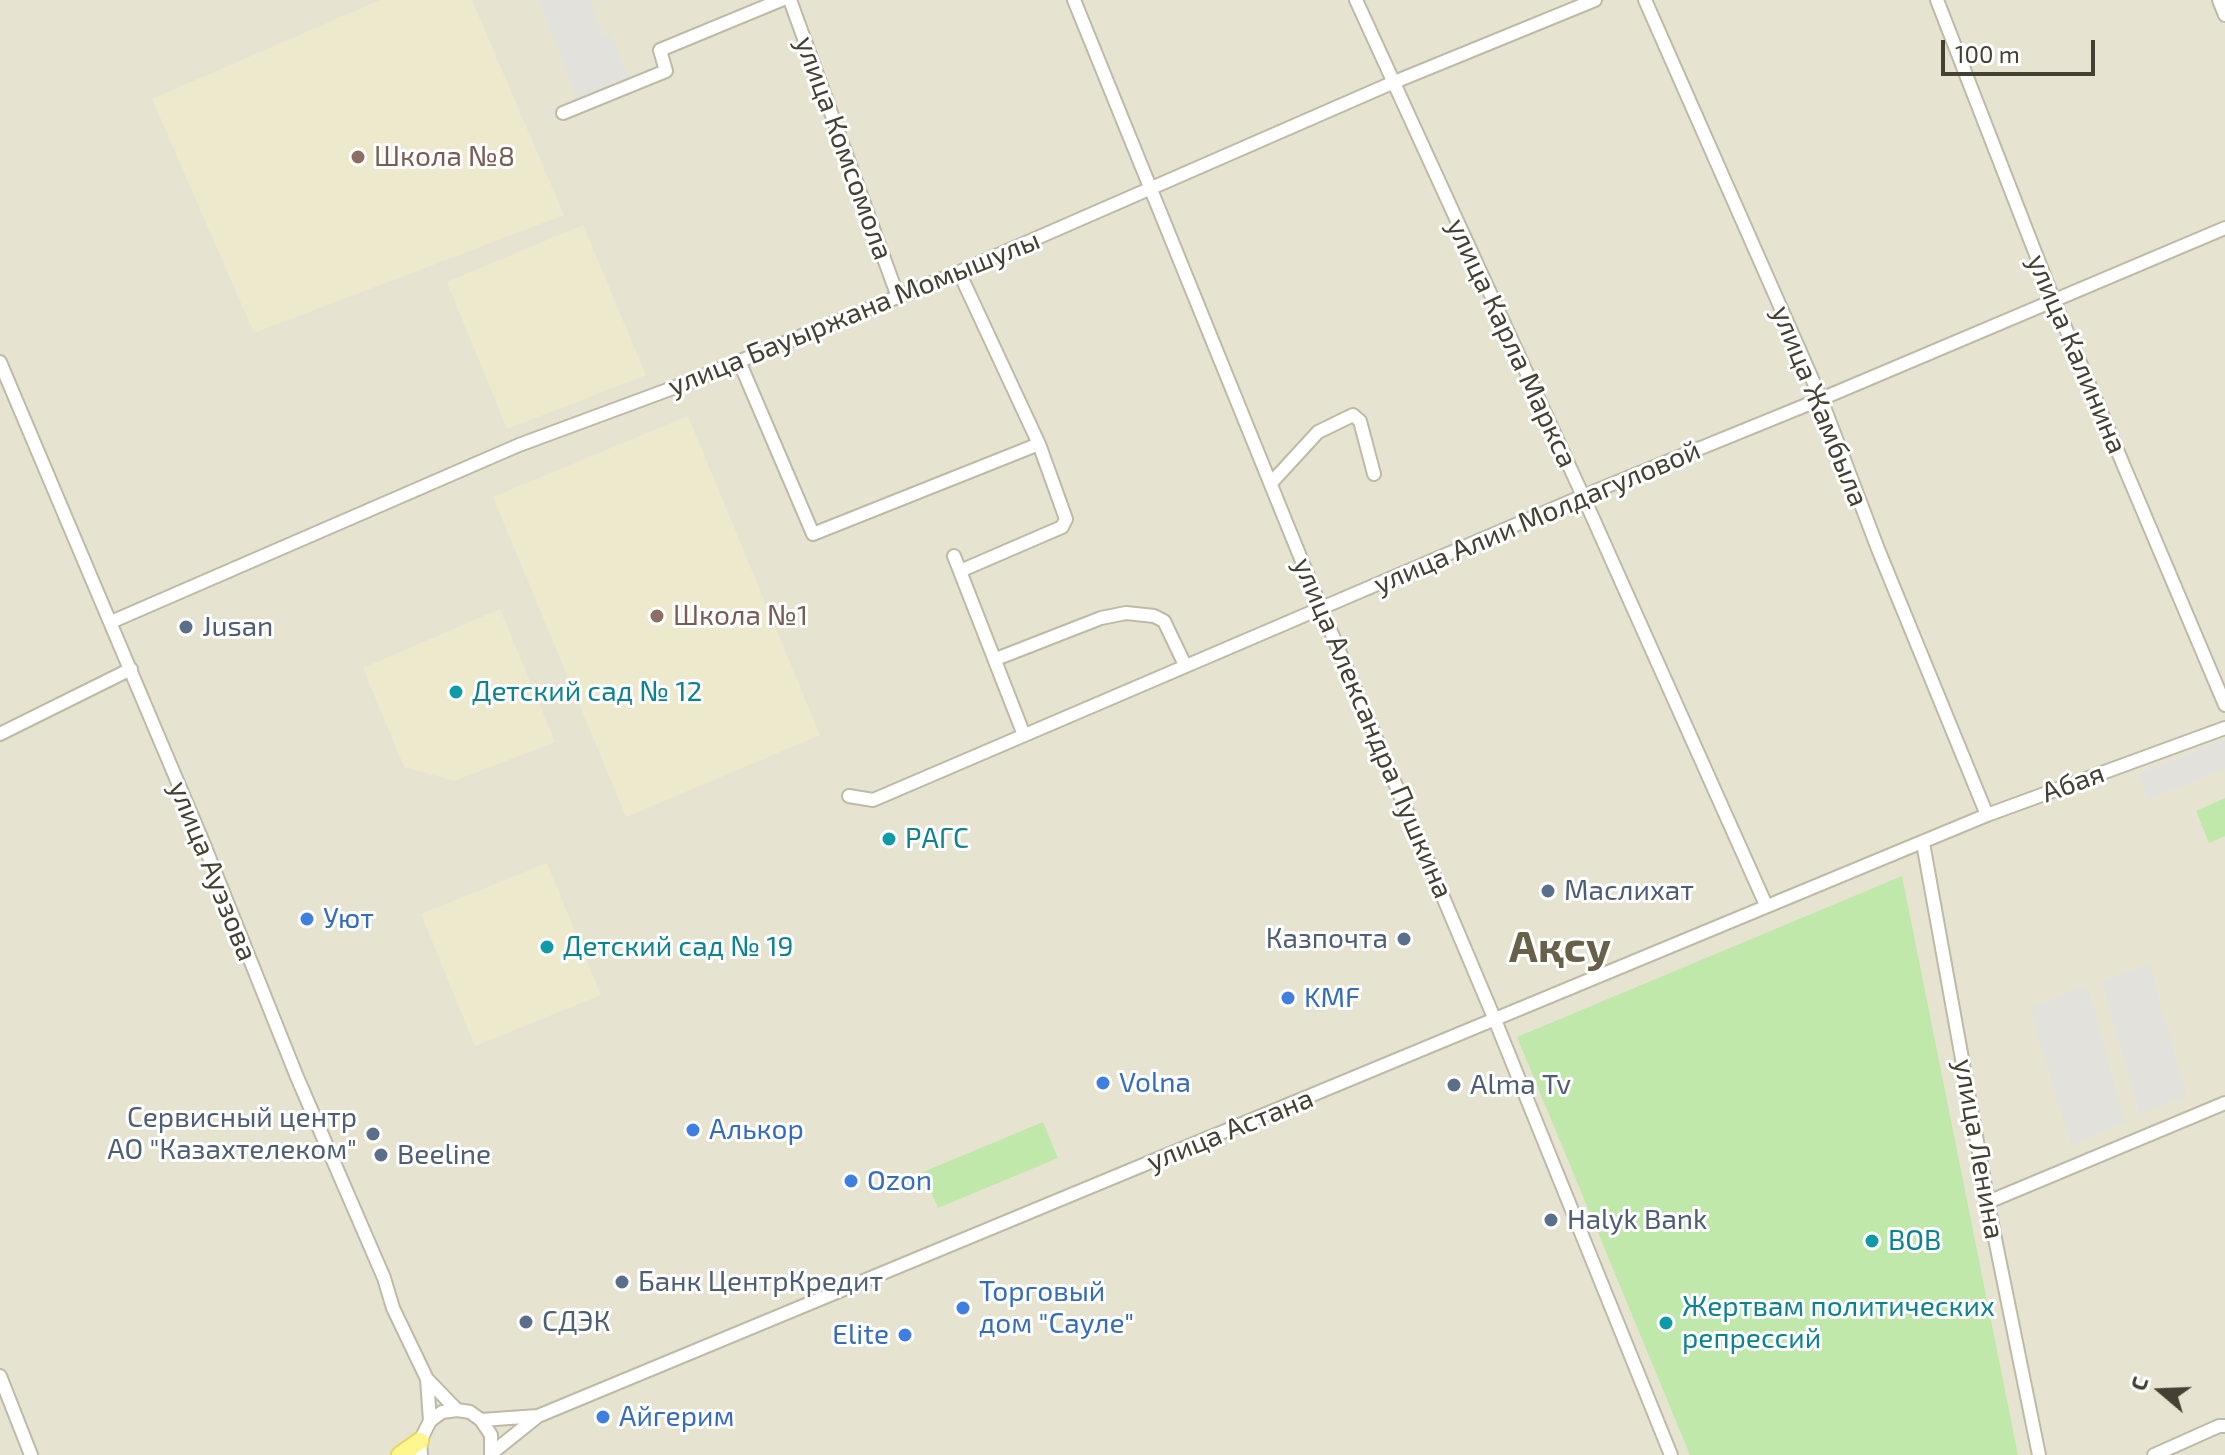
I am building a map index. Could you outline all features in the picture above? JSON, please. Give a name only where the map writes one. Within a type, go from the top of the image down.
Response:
[{"type":"main road","points":[[400,1455],[420,1448]]},
{"type":"street","points":[[563,113],[666,71],[660,50],[781,0]]},
{"type":"street","name":"улица Комсомола","points":[[790,0],[898,297]]},
{"type":"street","name":"улица Александра Пушкина","points":[[1074,0],[1671,1455]]},
{"type":"street","name":"улица Карла Маркса","points":[[1356,0],[1766,905]]},
{"type":"street","name":"улица Бауыржана Момышулы","points":[[111,622],[519,445],[959,272],[1153,190],[1392,83],[1595,0]]},
{"type":"street","name":"улица Жамбыла","points":[[1645,0],[1821,399],[1878,549],[1987,815]]},
{"type":"street","name":"улица Калинина","points":[[1937,0],[2054,301],[2225,705]]},
{"type":"street","points":[[2219,0],[2225,15]]},
{"type":"street","name":"улица Алии Молдагуловой","points":[[849,796],[873,800],[1583,496],[2225,228]]},
{"type":"street","points":[[959,272],[1039,444],[1066,519],[1062,527],[960,571]]},
{"type":"street","points":[[739,361],[813,534],[1039,444]]},
{"type":"street","name":"улица Ауэзова","points":[[0,362],[131,669],[297,1077],[384,1278],[393,1308],[427,1379]]},
{"type":"street","points":[[1272,482],[1318,432],[1353,415],[1360,421],[1374,474]]},
{"type":"street","points":[[954,556],[1024,735]]},
{"type":"street","points":[[996,659],[1101,618],[1126,613],[1154,616],[1164,621],[1185,665]]},
{"type":"street","points":[[0,734],[131,669]]},
{"type":"street","name":"Абая","points":[[1923,843],[1987,815],[2225,728]]},
{"type":"street","name":"улица Астана","points":[[538,1416],[1766,905],[1923,843]]},
{"type":"street","name":"улица Ленина","points":[[1923,843],[1988,1202],[2039,1455]]},
{"type":"street","points":[[1988,1202],[2225,1103]]},
{"type":"street","points":[[0,1376],[31,1455]]},
{"type":"street","points":[[427,1379],[457,1410]]},
{"type":"street","points":[[420,1448],[430,1421],[427,1379]]},
{"type":"street","points":[[430,1421],[442,1412],[470,1412],[481,1420],[491,1435],[492,1454]]},
{"type":"street","points":[[481,1420],[538,1416]]},
{"type":"street","points":[[492,1454],[538,1416]]},
{"type":"street","points":[[2154,1455],[2225,1426]]},
{"type":"shaded area","name":"Ақсу","points":[[0,0],[2225,0],[2225,1455],[0,1455]]},
{"type":"shaded area","name":"Школа №8","points":[[380,0],[472,0],[564,215],[254,333],[152,99]]},
{"type":"shaded area","points":[[539,0],[589,0],[603,37],[611,35],[628,77],[577,98]]},
{"type":"shaded area","points":[[583,225],[646,375],[507,429],[447,282]]},
{"type":"shaded area","name":"Школа №1","points":[[688,416],[820,735],[626,817],[493,497]]},
{"type":"shaded area","points":[[500,609],[555,742],[454,781],[404,767],[363,668]]},
{"type":"shaded area","points":[[2225,739],[2225,769],[2148,799],[2138,774]]},
{"type":"shaded area","points":[[547,863],[601,995],[475,1046],[421,914]]},
{"type":"shaded area","points":[[2149,964],[2187,1095],[2140,1115],[2102,982]]},
{"type":"shaded area","points":[[2087,985],[2125,1122],[2071,1145],[2030,1008]]},
{"type":"green space","points":[[2225,798],[2225,836],[2209,843],[2196,811]]},
{"type":"green space","points":[[1902,876],[2018,1455],[1690,1455],[1517,1037]]},
{"type":"green space","points":[[1043,1122],[1058,1158],[938,1208],[923,1172]]},
{"type":"place","name":"Школа №8","points":[[358,157]]},
{"type":"place","name":"Школа №1","points":[[657,616]]},
{"type":"place","name":"Jusan","points":[[186,627]]},
{"type":"place","name":"Детский сад № 12","points":[[456,692]]},
{"type":"place","name":"РАГС","points":[[889,839]]},
{"type":"place","name":"Маслихат","points":[[1548,891]]},
{"type":"place","name":"Уют","points":[[307,919]]},
{"type":"place","name":"Казпочта","points":[[1404,939]]},
{"type":"place","name":"Детский сад № 19","points":[[547,947]]},
{"type":"place","name":"KMF","points":[[1288,998]]},
{"type":"place","name":"Volna","points":[[1103,1083]]},
{"type":"place","name":"Alma Tv","points":[[1454,1085]]},
{"type":"place","name":"Алькор","points":[[693,1130]]},
{"type":"place","name":"Сервисный центр АО \"Казахтелеком\"","points":[[373,1134]]},
{"type":"place","name":"Beeline","points":[[381,1155]]},
{"type":"place","name":"Ozon","points":[[851,1181]]},
{"type":"place","name":"Halyk Bank","points":[[1551,1220]]},
{"type":"place","name":"ВОВ","points":[[1872,1241]]},
{"type":"place","name":"Банк ЦентрКредит","points":[[622,1282]]},
{"type":"place","name":"Торговый дом \"Сауле\"","points":[[963,1308]]},
{"type":"place","name":"СДЭК","points":[[526,1322]]},
{"type":"place","name":"Жертвам политических репрессий","points":[[1666,1323]]},
{"type":"place","name":"Elite","points":[[905,1335]]},
{"type":"place","name":"Айгерим","points":[[603,1417]]},
{"type":"district","name":"Ақсу","points":[[1560,947]]}]
